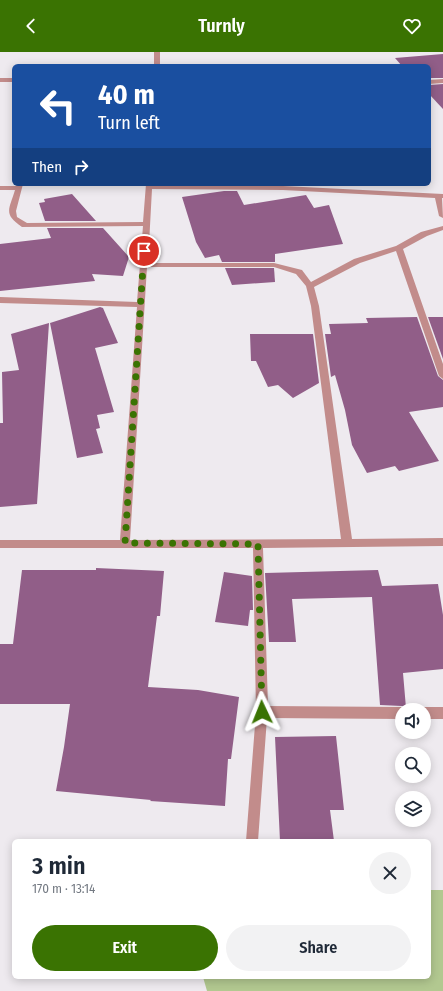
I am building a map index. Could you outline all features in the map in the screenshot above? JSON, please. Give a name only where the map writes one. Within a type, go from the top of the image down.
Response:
[{"type":"street","points":[[156,64],[157,52]]},
{"type":"street","points":[[0,80],[12,80]]},
{"type":"street","points":[[431,82],[443,81]]},
{"type":"street","points":[[0,188],[19,186],[12,211],[14,218],[25,225],[146,224]]},
{"type":"street","points":[[125,543],[148,186]]},
{"type":"street","points":[[282,186],[440,196],[443,216]]},
{"type":"street","points":[[390,186],[392,194]]},
{"type":"street","points":[[310,286],[357,261],[399,248],[424,234],[443,228]]},
{"type":"street","points":[[399,248],[443,376]]},
{"type":"street","points":[[143,265],[274,265],[299,272],[310,286],[315,306],[347,542]]},
{"type":"street","points":[[0,301],[141,305]]},
{"type":"street","points":[[0,544],[443,542]]},
{"type":"street","points":[[252,839],[262,712],[258,544]]},
{"type":"street","points":[[262,712],[395,713]]},
{"type":"street","points":[[431,713],[443,713]]},
{"type":"green space","points":[[431,890],[443,890],[443,991],[207,991],[204,979],[431,979]]},
{"type":"building","points":[[443,54],[443,78],[431,78],[431,64],[400,64],[395,58]]},
{"type":"building","points":[[443,84],[443,109],[431,96],[431,85]]},
{"type":"building","points":[[224,191],[237,191],[244,205],[306,195],[314,208],[329,205],[343,244],[275,254],[275,262],[222,262],[219,255],[205,258],[196,242],[182,197]]},
{"type":"building","points":[[72,194],[96,221],[45,221],[39,203],[45,202],[44,199]]},
{"type":"building","points":[[47,228],[103,228],[129,257],[123,276],[92,274],[95,281],[0,291],[0,244],[51,238]]},
{"type":"building","points":[[225,268],[274,268],[275,282],[232,285]]},
{"type":"building","points":[[100,307],[103,308],[118,343],[95,348],[114,412],[97,415],[100,428],[96,429],[103,453],[77,458],[50,323]]},
{"type":"building","points":[[417,317],[438,376],[443,380],[443,407],[409,412],[439,461],[399,471],[395,466],[367,473],[352,445],[345,410],[335,375],[331,377],[325,334],[331,334],[329,324],[368,323],[366,318]]},
{"type":"building","points":[[428,317],[443,317],[443,359]]},
{"type":"building","points":[[49,323],[37,504],[0,507],[0,423],[3,423],[2,372],[19,370],[11,334]]},
{"type":"building","points":[[250,334],[313,334],[319,383],[293,398],[278,385],[268,387],[256,361],[251,361]]},
{"type":"building","points":[[96,568],[164,571],[160,616],[157,616],[148,687],[198,690],[239,697],[231,759],[228,759],[225,806],[150,801],[151,800],[56,791],[70,704],[0,704],[0,644],[13,644],[22,570],[96,570]]},
{"type":"building","points":[[378,570],[382,586],[438,584],[443,615],[443,669],[403,673],[406,703],[395,703],[395,706],[380,705],[372,597],[292,599],[296,642],[269,642],[265,573]]},
{"type":"building","points":[[224,572],[252,576],[253,610],[250,610],[248,626],[215,622]]},
{"type":"building","points":[[336,736],[344,810],[330,810],[334,839],[280,839],[275,737]]},
{"type":"route","points":[[144,251],[125,543],[258,544],[262,712]]}]
